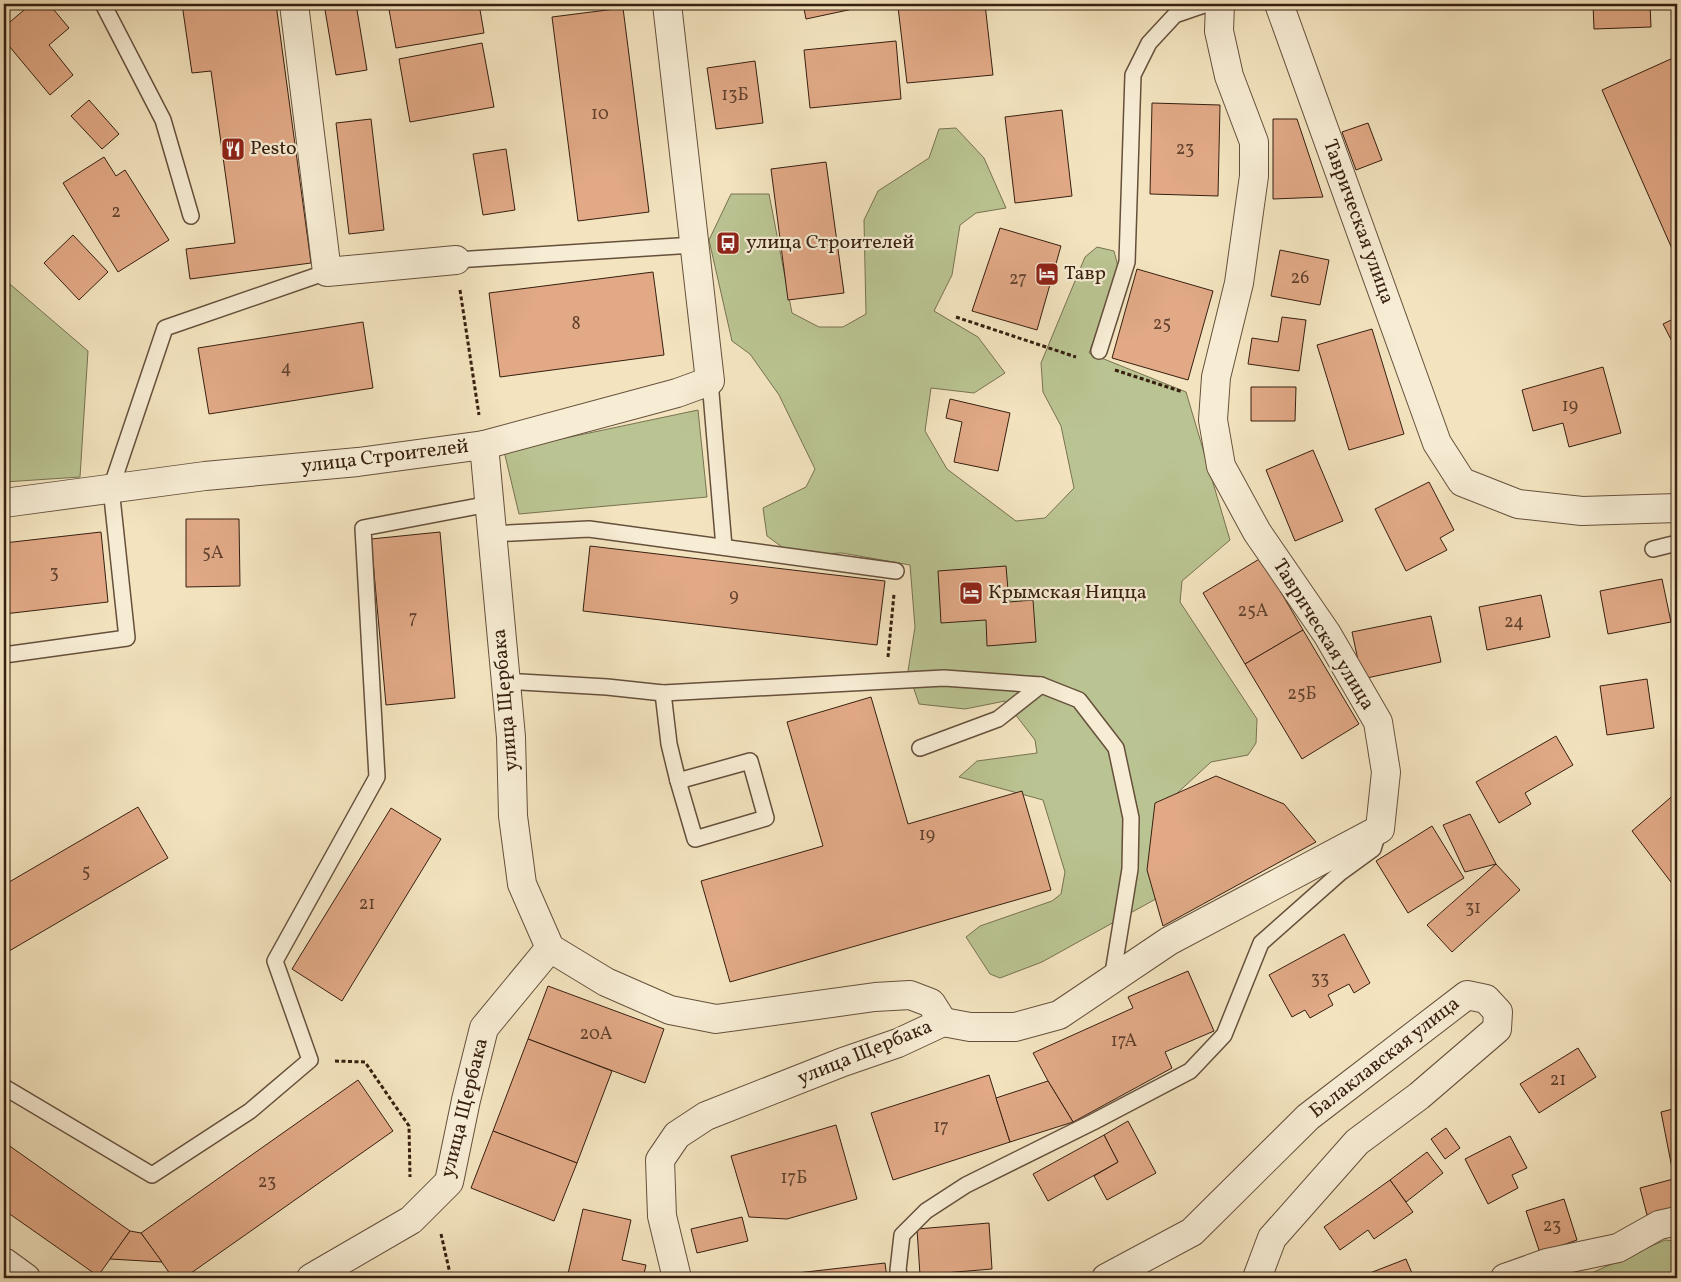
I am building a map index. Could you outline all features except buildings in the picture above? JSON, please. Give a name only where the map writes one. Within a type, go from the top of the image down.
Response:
[{"type":"street","points":[[294,4],[327,272],[456,260]]},
{"type":"street","points":[[667,4],[710,381]]},
{"type":"street","name":"Таврическая улица","points":[[1220,4],[1219,31],[1229,76],[1254,142],[1254,176],[1239,283],[1216,376],[1213,420],[1221,466],[1257,532],[1327,634],[1378,722],[1386,772],[1380,829]]},
{"type":"street","name":"Таврическая улица","points":[[1280,4],[1437,443],[1462,482],[1518,504],[1582,511],[1677,508]]},
{"type":"street","name":"улица Строителей","points":[[4,503],[205,476],[358,462],[484,445],[677,393],[710,381]]},
{"type":"street","name":"улица Щербака","points":[[484,445],[511,737],[513,816],[522,884],[550,948],[606,982],[670,1010],[716,1019],[875,997],[910,995],[932,1003],[943,1022],[898,1042],[706,1116],[677,1135],[660,1160],[662,1216],[677,1278]]},
{"type":"street","points":[[943,1022],[970,1027],[1015,1027],[1059,1015],[1169,941],[1380,829]]},
{"type":"street","name":"улица Щербака","points":[[311,1278],[412,1220],[449,1182],[466,1100],[484,1028],[550,948]]},
{"type":"street","name":"Балаклавская улица","points":[[1106,1278],[1192,1232],[1308,1117],[1467,995],[1486,999],[1498,1012],[1497,1030],[1419,1096],[1357,1142],[1272,1238],[1258,1278]]},
{"type":"street","points":[[1505,1278],[1547,1263],[1618,1248],[1659,1225],[1677,1221]]},
{"type":"street","points":[[4,1262],[26,1278]]},
{"type":"lane","points":[[103,4],[164,120],[191,216]]},
{"type":"lane","points":[[1099,351],[1127,262],[1133,75],[1149,43],[1175,15],[1207,4]]},
{"type":"lane","points":[[456,260],[694,245]]},
{"type":"lane","points":[[4,655],[126,638],[111,488],[165,328],[327,272]]},
{"type":"lane","points":[[710,381],[724,547]]},
{"type":"lane","points":[[4,1087],[152,1175],[250,1111],[310,1060],[275,961],[377,776],[362,528],[489,504]]},
{"type":"lane","points":[[492,534],[589,529],[896,571]]},
{"type":"lane","points":[[1653,549],[1677,543]]},
{"type":"lane","points":[[505,681],[607,687],[663,693],[944,678],[1042,685],[1079,700],[1116,748],[1132,818],[1130,869],[1112,980]]},
{"type":"lane","points":[[920,748],[998,719],[1042,685]]},
{"type":"lane","points":[[663,693],[669,744],[678,781],[695,839],[766,818],[750,761],[678,781]]},
{"type":"lane","points":[[900,1278],[898,1270],[902,1235],[926,1211],[966,1184],[1093,1122],[1190,1071],[1224,1035],[1261,944],[1340,873],[1373,849],[1380,829]]},
{"type":"path","points":[[456,260],[484,445]]},
{"type":"path","points":[[888,650],[896,571]]},
{"type":"path","points":[[310,1060],[365,1062],[409,1126],[412,1220]]},
{"type":"path","points":[[432,1199],[451,1278]]},
{"type":"green space","points":[[956,128],[984,158],[1006,208],[976,213],[960,225],[952,275],[934,311],[978,337],[1005,373],[974,393],[931,388],[925,431],[947,469],[1016,521],[1045,518],[1074,488],[1061,426],[1043,392],[1041,363],[1085,257],[1097,247],[1114,251],[1119,270],[1089,353],[1186,392],[1230,540],[1182,581],[1180,602],[1257,719],[1256,743],[1248,755],[1211,762],[1173,797],[1163,895],[1042,962],[1000,978],[990,974],[966,937],[980,926],[1052,901],[1061,894],[1065,872],[1043,800],[959,777],[977,761],[1037,753],[1035,740],[1005,701],[965,709],[919,704],[908,671],[915,627],[910,565],[842,553],[793,555],[767,536],[763,508],[806,487],[815,469],[779,395],[750,354],[732,341],[709,240],[731,194],[769,194],[792,313],[819,327],[843,327],[866,314],[864,220],[878,191],[929,158],[939,129]]},
{"type":"green space","points":[[4,279],[88,351],[80,477],[4,482]]},
{"type":"green space","points":[[698,410],[707,497],[519,514],[504,451]]},
{"type":"green space","points":[[1665,1240],[1677,1241],[1677,1278],[1571,1278],[1585,1276]]},
{"type":"place","name":"Pesto","points":[[233,149]]},
{"type":"place","name":"улица Строителей","points":[[728,243]]},
{"type":"place","name":"Тавр","points":[[1047,274]]},
{"type":"place","name":"Крымская Ницца","points":[[971,593]]}]
